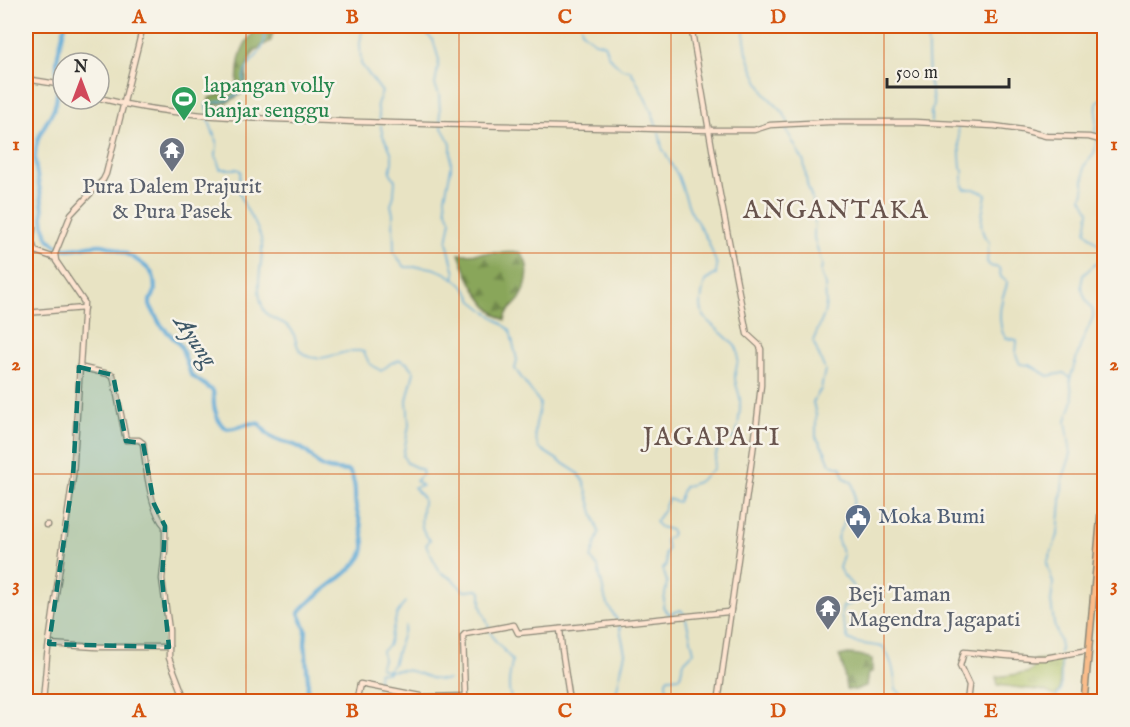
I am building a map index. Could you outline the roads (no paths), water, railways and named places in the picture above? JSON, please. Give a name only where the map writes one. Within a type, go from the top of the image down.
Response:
[{"type":"main road","points":[[55,258],[71,214],[105,177],[143,26]]},
{"type":"main road","points":[[691,26],[747,334],[759,345],[761,356],[761,389],[718,702]]},
{"type":"main road","points":[[26,79],[51,84]]},
{"type":"main road","points":[[111,101],[153,110],[207,115],[360,122],[659,130],[754,130],[770,126],[903,122],[1023,129],[1046,136],[1095,138],[1104,141]]},
{"type":"main road","points":[[26,225],[33,228],[32,243],[35,251],[55,258],[83,298],[73,477],[43,702]]},
{"type":"main road","points":[[26,313],[82,309]]},
{"type":"main road","points":[[79,368],[113,375],[126,440],[143,443],[144,463],[154,504],[160,521],[165,526],[162,579],[171,663],[186,702]]},
{"type":"main road","points":[[1084,702],[1104,482]]},
{"type":"main road","points":[[356,702],[360,684],[426,697],[466,695],[463,636],[490,629],[514,625],[518,633],[731,610]]},
{"type":"main road","points":[[560,629],[570,702]]},
{"type":"main road","points":[[49,644],[169,647]]},
{"type":"main road","points":[[967,702],[969,686],[960,666],[964,652],[1032,658],[1089,650]]},
{"type":"waterway","name":"Ayung","points":[[65,26],[57,61],[56,102],[40,134],[35,155],[48,237],[57,246],[69,249],[96,245],[109,246],[147,268],[152,274],[155,285],[150,305],[160,324],[181,346],[191,375],[213,391],[215,410],[223,427],[228,429],[252,423],[260,424],[270,436],[298,446],[324,468],[349,471],[353,479],[356,507],[364,538],[361,556],[346,573],[299,613],[306,630],[307,702]]},
{"type":"waterway","points":[[207,113],[206,104],[228,100],[242,91],[247,68],[261,50],[265,36],[264,26]]},
{"type":"waterway","points":[[363,26],[360,43],[361,64],[382,92],[377,104],[380,121]]},
{"type":"waterway","points":[[419,26],[433,40],[439,60],[435,85],[439,94],[442,128],[451,144],[451,168],[445,197],[446,209],[451,220],[447,242],[455,273],[454,279]]},
{"type":"waterway","points":[[581,26],[582,32],[595,42],[604,44],[609,57],[622,69],[630,70],[650,108],[657,127]]},
{"type":"waterway","points":[[743,26],[747,53],[753,70],[765,94],[783,112],[788,122]]},
{"type":"waterway","points":[[927,26],[929,80],[934,105],[931,122]]},
{"type":"waterway","points":[[1095,136],[1097,103],[1104,97]]},
{"type":"waterway","points":[[208,118],[217,144],[216,156],[220,169],[241,171],[239,185],[241,197],[261,237],[259,292],[265,312],[291,329],[300,351],[307,356],[321,358],[350,351],[364,352],[369,363],[381,371],[391,363],[400,360],[407,363],[414,372],[407,400],[409,425],[403,456],[407,463],[422,470],[423,474],[416,481],[422,486],[414,487],[423,498],[421,520],[423,530],[430,540],[426,545],[440,572],[452,579],[464,591],[478,590],[481,592],[481,606],[489,627]]},
{"type":"waterway","points":[[381,125],[391,151],[390,172],[395,180],[391,205],[394,253],[405,267],[432,268],[453,278],[460,283],[473,301],[510,330],[517,360],[515,369],[540,403],[535,430],[539,448],[578,473],[584,482],[599,533],[591,558],[598,567],[606,602],[617,620]]},
{"type":"waterway","points":[[787,127],[804,162],[807,184],[815,208],[814,238],[822,264],[821,273],[825,285],[824,315],[813,341],[825,370],[821,389],[813,402],[816,415],[816,437],[830,464],[841,467],[844,478],[852,482],[854,491],[853,506],[837,538],[843,555],[839,568],[853,586],[858,599],[843,606],[841,616],[848,639],[857,643],[883,647],[891,662],[896,689],[909,702]]},
{"type":"waterway","points":[[958,127],[963,186],[965,189],[974,189],[986,194],[981,225],[989,242],[987,262],[990,266],[999,268],[1001,277],[1007,282],[1000,310],[1004,335],[1006,338],[1017,340],[1016,355],[1020,364],[1030,365],[1048,376],[1064,373],[1070,378]]},
{"type":"waterway","points":[[659,132],[662,148],[678,176],[690,210],[708,241],[717,265],[716,274],[705,281],[702,312],[709,323],[723,334],[738,352],[735,377],[740,409],[736,437],[732,439],[727,436],[720,437],[713,469],[698,482],[684,487],[678,502],[668,499],[655,522],[672,532],[671,536],[665,540],[668,548],[665,554],[666,565],[663,569],[667,582],[663,607],[669,614],[681,610],[684,614]]},
{"type":"waterway","points":[[1097,140],[1094,154],[1084,166],[1082,198],[1089,211],[1086,232],[1104,250]]},
{"type":"waterway","points":[[1060,653],[1060,642],[1054,624],[1051,602],[1053,583],[1047,563],[1058,535],[1063,478],[1071,454],[1066,421],[1073,400],[1070,379],[1081,344],[1093,317],[1093,311],[1081,286],[1083,275],[1104,256]]},
{"type":"waterway","points":[[405,602],[397,614],[388,646],[382,651],[383,660],[380,667],[386,670],[410,671],[448,680]]},
{"type":"waterway","points":[[661,702],[667,693],[666,681],[668,678],[680,677],[683,663],[694,652],[686,619]]},
{"type":"waterway","points":[[614,702],[625,653],[619,624]]},
{"type":"waterway","points":[[386,671],[393,665],[405,626]]},
{"type":"waterway","points":[[490,631],[512,660],[509,686],[513,702]]},
{"type":"waterway","points":[[1054,702],[1061,690],[1061,658]]},
{"type":"waterway","points":[[377,685],[379,672],[389,672]]},
{"type":"waterway","points":[[377,689],[377,700]]},
{"type":"place","name":"lapangan volly banjar senggu","points":[[184,122]]},
{"type":"place","name":"Pura Dalem Prajurit & Pura Pasek","points":[[172,173]]},
{"type":"place","name":"Moka Bumi","points":[[858,540]]},
{"type":"place","name":"Beji Taman Magendra Jagapati","points":[[828,631]]},
{"type":"district","name":"ANGANTAKA","points":[[836,210]]},
{"type":"district","name":"JAGAPATI","points":[[712,437]]}]
